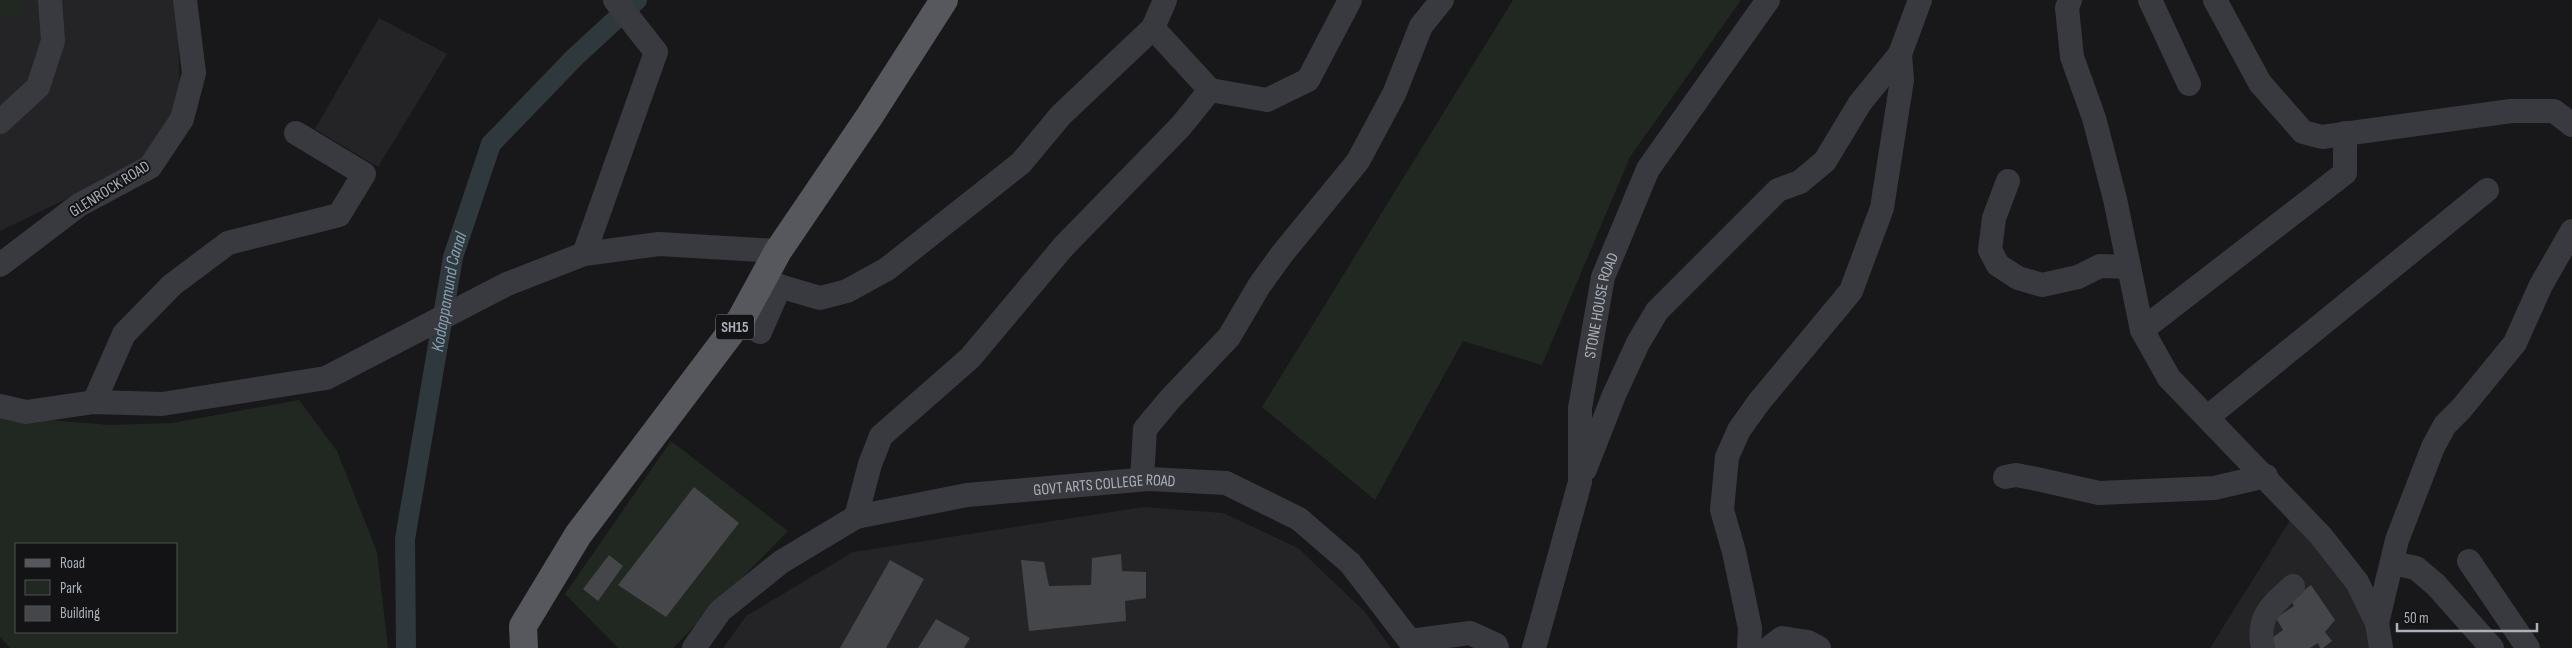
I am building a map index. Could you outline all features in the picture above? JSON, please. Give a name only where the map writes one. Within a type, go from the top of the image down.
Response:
[{"type":"main road","name":"SH15","points":[[524,648],[523,626],[578,536],[741,319],[771,284],[778,251],[869,117],[944,0]]},
{"type":"street","points":[[0,122],[38,87],[53,41],[50,0]]},
{"type":"street","name":"GLENROCK ROAD","points":[[0,265],[79,205],[150,167],[182,119],[194,73],[185,0]]},
{"type":"street","points":[[584,254],[656,52],[615,0]]},
{"type":"street","points":[[760,332],[771,284],[820,298],[847,292],[887,269],[1021,163],[1061,115],[1153,28],[1165,0]]},
{"type":"street","points":[[1153,28],[1210,90],[1267,100],[1308,80],[1350,0]]},
{"type":"street","points":[[1142,479],[1145,430],[1229,337],[1259,286],[1282,254],[1358,161],[1394,94],[1421,26],[1442,0]]},
{"type":"street","name":"STONE HOUSE ROAD","points":[[1534,648],[1580,482],[1580,408],[1603,277],[1648,168],[1768,0]]},
{"type":"street","points":[[1580,482],[1614,396],[1638,343],[1657,311],[1778,190],[1800,182],[1825,161],[1860,103],[1900,54],[1920,0]]},
{"type":"street","points":[[2070,0],[2068,8],[2072,57],[2094,118],[2115,199],[2142,330],[2169,378],[2209,416],[2266,476],[2321,536],[2358,582],[2377,623],[2381,648]]},
{"type":"street","points":[[2150,0],[2189,84]]},
{"type":"street","points":[[2215,0],[2260,83],[2303,132],[2322,137],[2511,111],[2554,111],[2572,125]]},
{"type":"street","points":[[1749,648],[1750,628],[1734,552],[1722,510],[1727,457],[1739,430],[1759,402],[1852,291],[1882,208],[1902,80],[1900,54]]},
{"type":"street","points":[[856,517],[870,464],[881,436],[970,358],[1064,246],[1182,126],[1210,90]]},
{"type":"street","points":[[94,402],[124,334],[172,285],[228,243],[339,215],[364,174],[296,133]]},
{"type":"street","points":[[2142,330],[2345,173],[2345,133]]},
{"type":"street","points":[[2008,181],[1994,218],[1990,250],[1998,265],[2018,278],[2042,285],[2078,277],[2100,266],[2129,267]]},
{"type":"street","points":[[2209,416],[2487,190]]},
{"type":"street","points":[[2377,623],[2397,540],[2421,474],[2445,425],[2461,409],[2497,362],[2515,343],[2541,285],[2572,231]]},
{"type":"street","points":[[0,406],[26,412],[94,402],[162,404],[326,378],[507,284],[584,254],[659,244],[778,251]]},
{"type":"street","points":[[2005,477],[2016,475],[2099,493],[2214,488],[2266,476]]},
{"type":"street","name":"GOVT ARTS COLLEGE ROAD","points":[[694,648],[720,611],[780,562],[856,517],[966,495],[1142,479],[1226,483],[1299,519],[1350,563],[1410,641],[1470,633],[1496,645],[1497,648]]},
{"type":"street","points":[[2469,561],[2528,648]]},
{"type":"street","points":[[2392,563],[2416,568],[2423,573],[2492,648]]},
{"type":"street","points":[[2263,648],[2260,634],[2267,610],[2293,586]]},
{"type":"street","points":[[1769,648],[1782,638],[1808,642],[1818,648]]},
{"type":"shaded area","points":[[0,0],[174,0],[178,20],[180,111],[147,160],[0,231]]},
{"type":"shaded area","points":[[379,18],[447,54],[378,167],[315,129]]},
{"type":"shaded area","points":[[1144,507],[1223,513],[1298,548],[1365,612],[1391,648],[723,648],[746,616],[853,552]]},
{"type":"shaded area","points":[[2292,517],[2329,555],[2366,617],[2369,648],[2210,648]]},
{"type":"green space","points":[[0,0],[23,0],[24,15],[0,16]]},
{"type":"green space","points":[[1513,0],[1741,0],[1630,157],[1542,365],[1463,341],[1375,500],[1262,407]]},
{"type":"green space","points":[[299,400],[337,451],[377,552],[388,648],[10,648],[0,637],[0,416],[109,425],[172,423]]},
{"type":"green space","points":[[671,441],[788,531],[673,648],[618,648],[565,594]]},
{"type":"building","points":[[694,487],[739,523],[666,617],[618,585]]},
{"type":"building","points":[[1121,554],[1122,571],[1146,572],[1146,598],[1125,601],[1126,621],[1029,631],[1021,560],[1044,562],[1049,586],[1091,585],[1092,558]]},
{"type":"building","points":[[609,555],[623,566],[598,601],[583,589]]},
{"type":"building","points":[[890,560],[924,579],[886,648],[840,648]]},
{"type":"building","points":[[2311,585],[2335,620],[2325,632],[2332,641],[2323,648],[2320,648],[2318,643],[2310,648],[2274,648],[2269,640],[2283,630],[2276,618],[2294,606],[2291,600]]},
{"type":"building","points":[[936,619],[970,638],[964,648],[918,648]]},
{"type":"waterway","name":"Kodappamund Canal","points":[[406,648],[405,539],[453,257],[491,144],[575,57],[637,0]]}]
